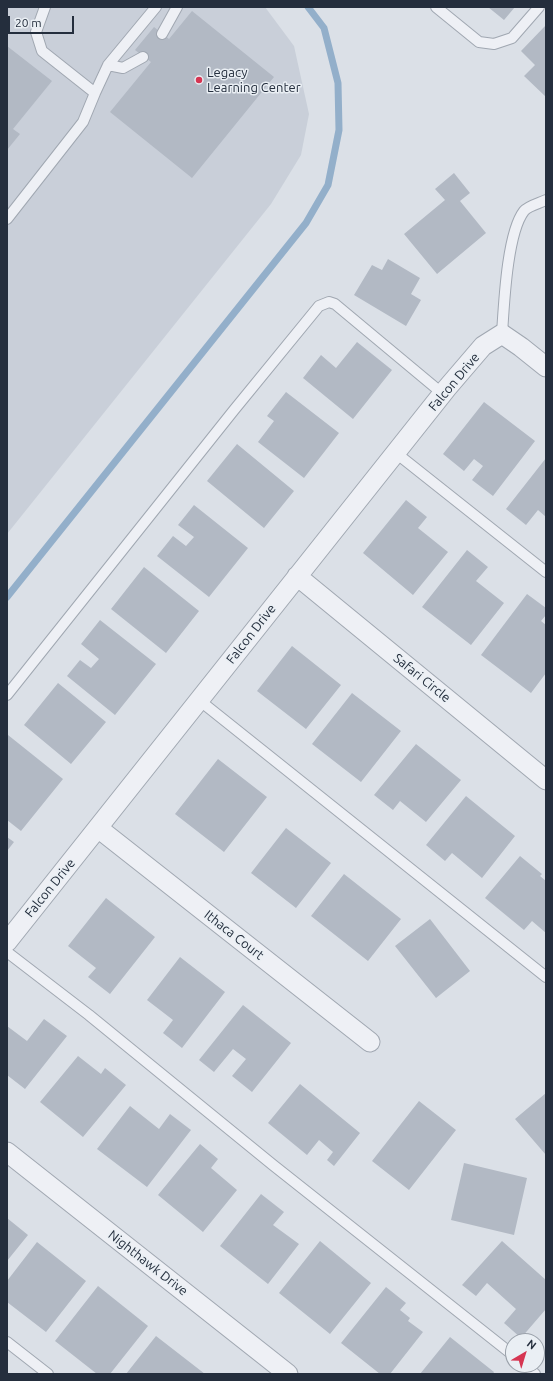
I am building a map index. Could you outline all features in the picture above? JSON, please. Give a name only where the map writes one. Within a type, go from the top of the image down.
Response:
[{"type":"street","points":[[502,334],[546,367]]},
{"type":"street","name":"Falcon Drive","points":[[7,942],[443,394],[483,346],[502,334]]},
{"type":"street","name":"Safari Circle","points":[[297,576],[546,780]]},
{"type":"street","name":"Ithaca Court","points":[[98,828],[370,1042]]},
{"type":"street","name":"Nighthawk Drive","points":[[7,1152],[288,1374]]},
{"type":"lane","points":[[45,7],[36,32],[42,51],[95,93]]},
{"type":"lane","points":[[7,219],[84,122],[108,65],[156,7]]},
{"type":"lane","points":[[162,34],[177,7]]},
{"type":"lane","points":[[436,7],[479,42],[494,44],[512,38],[539,7]]},
{"type":"lane","points":[[108,65],[123,68],[143,57]]},
{"type":"lane","points":[[502,334],[506,287],[514,232],[525,210],[546,200]]},
{"type":"lane","points":[[7,696],[238,405],[319,306],[329,302],[335,304],[443,394]]},
{"type":"lane","points":[[396,452],[546,572]]},
{"type":"lane","points":[[199,700],[546,977]]},
{"type":"lane","points":[[7,952],[89,1015],[267,1160],[505,1349]]},
{"type":"lane","points":[[7,1342],[48,1374]]},
{"type":"shaded area","points":[[7,7],[265,7],[294,46],[309,114],[301,155],[271,204],[7,534]]},
{"type":"building","points":[[488,7],[515,7],[504,20]]},
{"type":"building","points":[[192,11],[274,77],[192,178],[110,112],[151,62],[135,50],[154,27],[169,39]]},
{"type":"building","points":[[546,25],[546,97],[524,76],[535,65],[521,51]]},
{"type":"building","points":[[7,46],[52,81],[13,129],[20,134],[7,150]]},
{"type":"building","points":[[454,173],[470,193],[460,201],[486,233],[437,274],[404,234],[445,200],[435,189]]},
{"type":"building","points":[[388,259],[420,278],[411,294],[421,300],[406,326],[354,295],[372,265],[382,270]]},
{"type":"building","points":[[357,342],[392,370],[353,419],[303,378],[321,355],[336,368]]},
{"type":"building","points":[[286,392],[339,433],[304,478],[258,442],[274,421],[267,416]]},
{"type":"building","points":[[484,402],[535,441],[493,496],[472,480],[483,466],[474,459],[464,471],[443,454]]},
{"type":"building","points":[[237,444],[294,491],[264,528],[207,481]]},
{"type":"building","points":[[546,458],[546,517],[538,510],[526,525],[506,509]]},
{"type":"building","points":[[406,500],[427,517],[418,528],[448,552],[413,595],[363,553]]},
{"type":"building","points":[[194,505],[248,548],[209,597],[157,556],[173,536],[186,546],[194,537],[178,525]]},
{"type":"building","points":[[467,550],[488,567],[476,581],[504,603],[471,645],[422,607]]},
{"type":"building","points":[[144,567],[199,611],[166,653],[111,609]]},
{"type":"building","points":[[527,594],[546,608],[546,615],[541,621],[546,625],[546,673],[531,693],[481,655]]},
{"type":"building","points":[[100,620],[156,664],[115,715],[67,676],[80,660],[91,668],[99,659],[81,644]]},
{"type":"building","points":[[292,646],[341,685],[306,729],[257,691]]},
{"type":"building","points":[[58,683],[106,722],[71,764],[24,725]]},
{"type":"building","points":[[352,693],[401,731],[361,782],[312,744]]},
{"type":"building","points":[[8,735],[63,779],[21,831],[7,820]]},
{"type":"building","points":[[416,744],[461,780],[426,822],[400,801],[393,810],[374,795]]},
{"type":"building","points":[[218,759],[267,797],[224,852],[175,814]]},
{"type":"building","points":[[466,796],[515,836],[482,878],[452,853],[445,861],[426,845]]},
{"type":"building","points":[[286,828],[331,863],[296,908],[251,873]]},
{"type":"building","points":[[7,837],[14,842],[7,851]]},
{"type":"building","points":[[520,856],[542,874],[540,876],[546,881],[546,933],[532,921],[524,930],[485,898]]},
{"type":"building","points":[[344,874],[401,919],[368,961],[311,916]]},
{"type":"building","points":[[106,898],[155,937],[110,994],[88,977],[96,968],[68,946]]},
{"type":"building","points":[[430,919],[470,971],[436,998],[395,946]]},
{"type":"building","points":[[180,957],[225,992],[182,1048],[163,1033],[173,1020],[147,1000]]},
{"type":"building","points":[[243,1005],[291,1043],[252,1092],[232,1076],[246,1059],[233,1049],[214,1072],[199,1060]]},
{"type":"building","points":[[44,1019],[67,1036],[25,1089],[7,1075],[7,1026],[27,1041]]},
{"type":"building","points":[[78,1056],[101,1074],[105,1068],[126,1085],[83,1137],[40,1102]]},
{"type":"building","points":[[300,1084],[360,1133],[334,1166],[327,1160],[333,1152],[319,1140],[307,1155],[268,1123]]},
{"type":"building","points":[[546,1093],[546,1155],[515,1119]]},
{"type":"building","points":[[419,1101],[456,1130],[409,1190],[372,1161]]},
{"type":"building","points":[[130,1106],[159,1129],[170,1114],[191,1130],[147,1187],[97,1149]]},
{"type":"building","points":[[200,1144],[218,1159],[211,1168],[237,1190],[203,1232],[158,1195]]},
{"type":"building","points":[[464,1163],[527,1178],[514,1235],[451,1220]]},
{"type":"building","points":[[261,1194],[284,1212],[273,1225],[299,1244],[268,1284],[220,1246]]},
{"type":"building","points":[[7,1218],[28,1235],[7,1261]]},
{"type":"building","points":[[320,1241],[371,1283],[330,1334],[279,1293]]},
{"type":"building","points":[[502,1241],[546,1280],[546,1309],[525,1333],[515,1333],[504,1323],[516,1309],[487,1283],[476,1296],[462,1285]]},
{"type":"building","points":[[37,1242],[86,1281],[46,1332],[7,1302],[7,1281]]},
{"type":"building","points":[[98,1286],[148,1326],[110,1374],[97,1374],[55,1341]]},
{"type":"building","points":[[386,1287],[406,1303],[400,1310],[410,1318],[408,1321],[423,1332],[390,1374],[380,1374],[341,1343]]},
{"type":"building","points":[[156,1336],[205,1374],[126,1374]]},
{"type":"building","points":[[450,1337],[494,1372],[493,1374],[420,1374]]},
{"type":"waterway","points":[[7,597],[306,223],[328,185],[339,130],[338,83],[324,28],[308,7]]},
{"type":"place","name":"Legacy Learning Center","points":[[199,80]]}]
